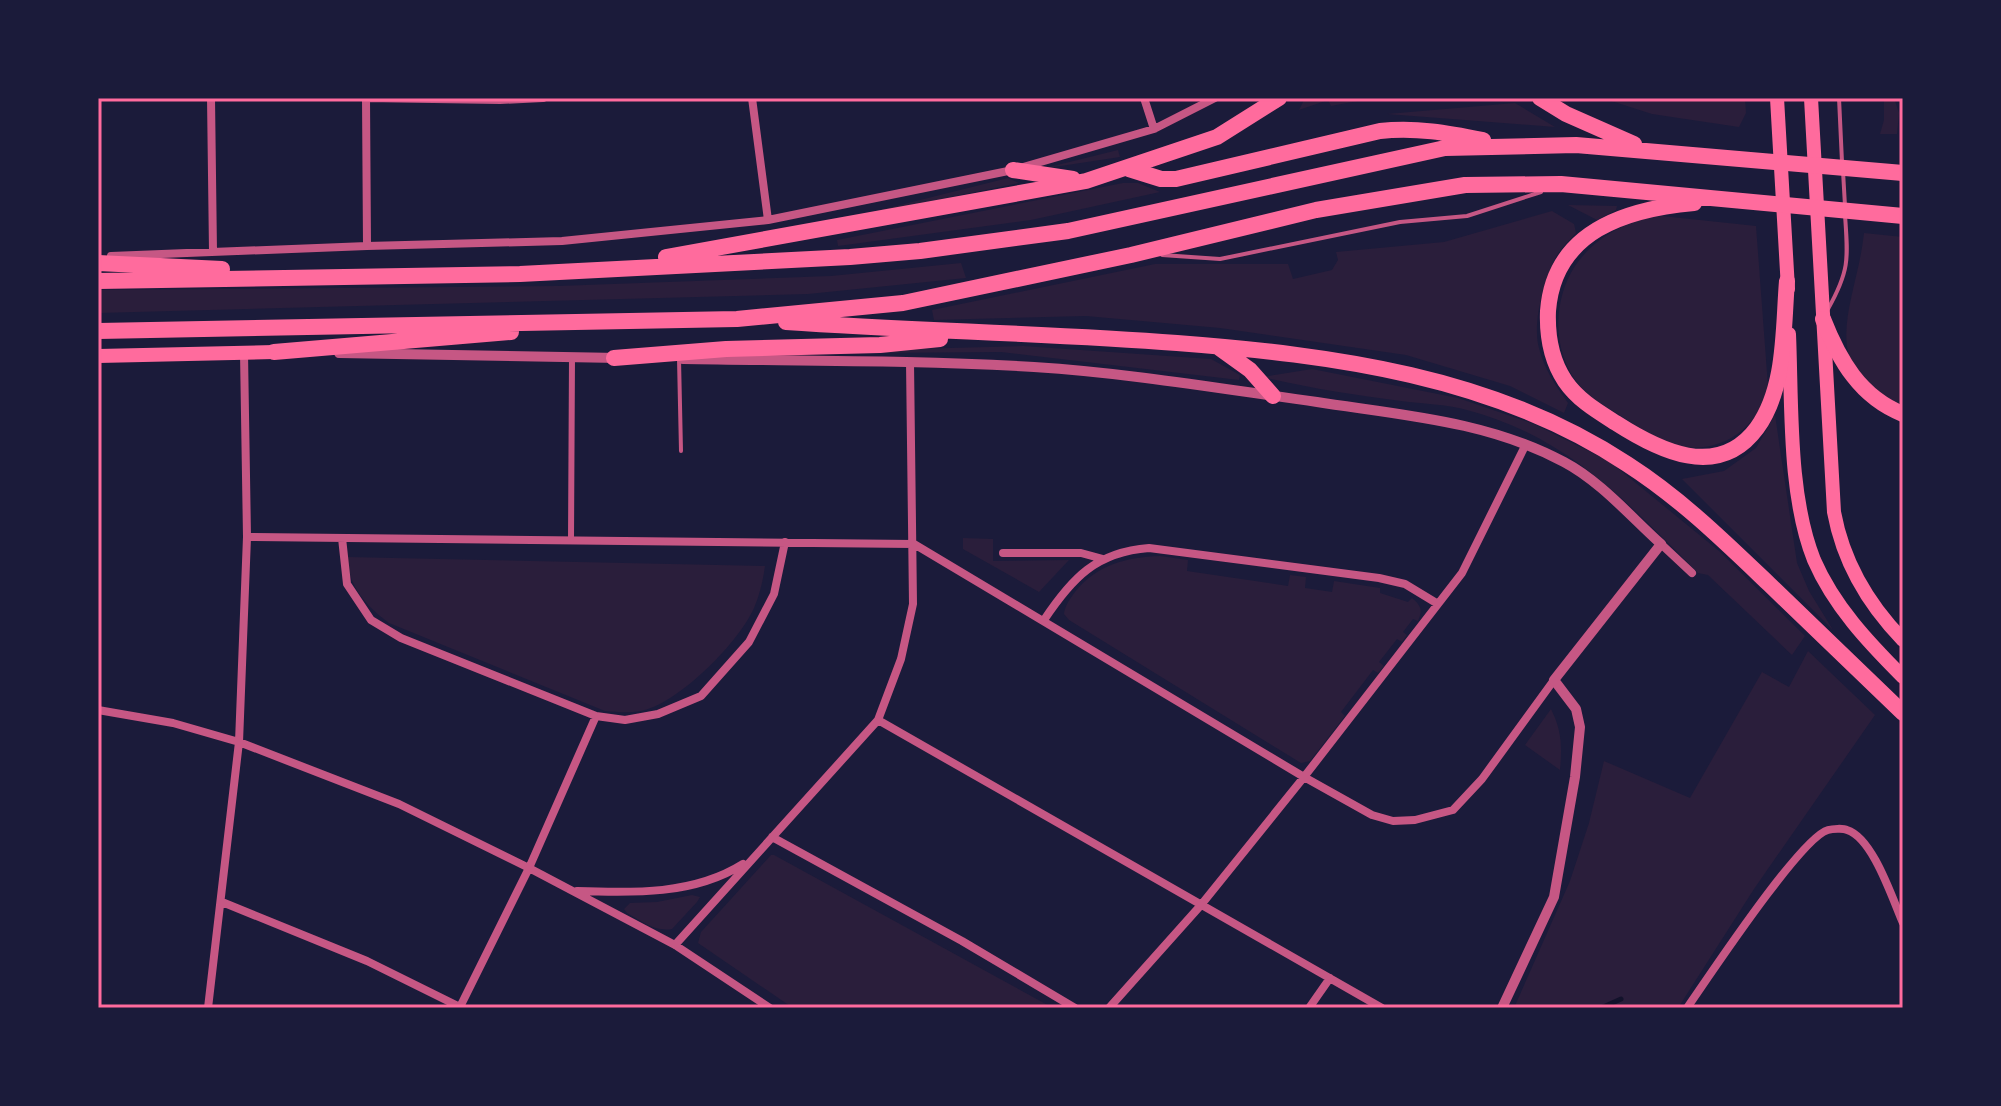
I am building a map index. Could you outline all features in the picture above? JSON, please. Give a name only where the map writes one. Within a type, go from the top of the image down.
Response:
[{"type":"highway","points":[[602,269],[1086,181],[1217,137],[1279,98]]},
{"type":"highway","points":[[1540,98],[1566,114],[1650,151]]},
{"type":"highway","points":[[1129,169],[1161,179],[1176,179],[1402,128],[1430,130],[1506,145]]},
{"type":"highway","points":[[98,281],[520,274],[850,257],[1068,231],[1445,148],[1576,145],[1903,173]]},
{"type":"highway","points":[[1013,170],[1086,181]]},
{"type":"highway","points":[[737,319],[903,303],[1131,255],[1316,210],[1465,185],[1561,184],[1903,216]]},
{"type":"highway","points":[[1732,200],[1669,205],[1634,213],[1609,222],[1579,242],[1559,271],[1549,305],[1549,340],[1555,363],[1565,381],[1592,408],[1667,452],[1703,457],[1735,448],[1758,427],[1775,388],[1787,281]]},
{"type":"highway","points":[[98,260],[237,270],[520,274]]},
{"type":"highway","points":[[98,331],[737,319],[878,328],[1007,331],[1217,346],[1296,354],[1428,378],[1478,392],[1541,416],[1593,443],[1663,488],[1705,523],[1903,713]]},
{"type":"highway","points":[[1823,319],[1838,355],[1853,378],[1875,399],[1903,414]]},
{"type":"highway","points":[[274,352],[488,335],[613,321]]},
{"type":"highway","points":[[614,358],[726,349],[880,345],[1007,331]]},
{"type":"highway","points":[[1217,346],[1250,370],[1273,396]]},
{"type":"main road","points":[[1777,98],[1797,490],[1807,540],[1823,578],[1841,607],[1865,638],[1903,677]]},
{"type":"main road","points":[[1811,98],[1829,453],[1837,528],[1861,586],[1903,640]]},
{"type":"main road","points":[[98,356],[274,352]]},
{"type":"street","points":[[211,98],[213,252]]},
{"type":"street","points":[[367,246],[366,98],[543,98]]},
{"type":"street","points":[[752,98],[768,220]]},
{"type":"street","points":[[1144,98],[1154,129]]},
{"type":"street","points":[[98,260],[213,252],[562,241],[768,220],[1013,170],[1154,129],[1215,98]]},
{"type":"street","points":[[274,352],[910,362],[1098,372],[1449,422],[1526,444],[1565,463],[1595,483],[1692,573]]},
{"type":"street","points":[[208,1008],[239,742],[247,537],[244,353]]},
{"type":"street","points":[[571,540],[572,358]]},
{"type":"street","points":[[675,945],[878,720],[901,659],[913,604],[910,362]]},
{"type":"street","points":[[1109,1008],[1201,905],[1462,573],[1526,444]]},
{"type":"street","points":[[247,537],[914,544],[1304,777],[1372,815],[1393,821],[1415,820],[1453,810],[1482,779],[1554,680],[1661,544]]},
{"type":"street","points":[[342,538],[347,584],[371,620],[401,638],[596,716],[625,720],[658,714],[701,696],[749,642],[774,594],[785,542]]},
{"type":"street","points":[[1044,620],[1073,580],[1103,559],[1119,552],[1149,548],[1274,563],[1405,584],[1438,604]]},
{"type":"street","points":[[1003,553],[1081,553],[1103,559]]},
{"type":"street","points":[[1502,1008],[1554,897],[1564,851],[1580,727],[1576,709],[1554,680]]},
{"type":"street","points":[[98,710],[173,723],[239,742],[399,804],[675,945],[770,1008]]},
{"type":"street","points":[[222,902],[367,961],[461,1007],[529,868],[596,716]]},
{"type":"street","points":[[878,720],[1382,1008]]},
{"type":"street","points":[[1687,1008],[1774,888],[1812,841],[1827,830],[1846,829],[1865,843],[1903,923]]},
{"type":"street","points":[[772,837],[962,941],[1075,1008]]},
{"type":"street","points":[[573,891],[683,888],[726,874],[753,857]]},
{"type":"street","points":[[1309,1008],[1330,978]]},
{"type":"lane","points":[[1823,319],[1843,284],[1848,263],[1839,98]]},
{"type":"lane","points":[[1131,255],[1220,259],[1400,222],[1467,216],[1561,184]]},
{"type":"lane","points":[[679,359],[681,451]]},
{"type":"shaded area","points":[[1305,98],[1374,98],[1331,106],[1328,100],[1299,110]]},
{"type":"shaded area","points":[[1602,98],[1745,98],[1746,113],[1739,127],[1652,114]]},
{"type":"shaded area","points":[[1884,98],[1894,98],[1899,113],[1897,134],[1880,134],[1884,120]]},
{"type":"shaded area","points":[[1515,103],[1555,127],[1387,114]]},
{"type":"shaded area","points":[[1118,150],[1120,157],[1041,169]]},
{"type":"shaded area","points":[[1008,178],[1019,183],[844,219]]},
{"type":"shaded area","points":[[1123,183],[1138,183],[1160,192],[1031,220],[838,246],[837,240]]},
{"type":"shaded area","points":[[1568,205],[1617,206],[1616,210],[1597,220]]},
{"type":"shaded area","points":[[1552,211],[1574,224],[1576,233],[1552,266],[1540,302],[1537,327],[1544,363],[1568,403],[1564,413],[1510,386],[1406,355],[1220,328],[1086,316],[934,320],[932,310],[1155,264],[1288,264],[1293,279],[1332,270],[1338,260],[1336,252],[1444,242]]},
{"type":"shaded area","points":[[1662,216],[1756,226],[1768,386],[1756,416],[1745,427],[1733,437],[1704,447],[1666,442],[1595,400],[1571,373],[1560,343],[1558,327],[1562,295],[1567,280],[1583,256],[1602,238],[1624,226]]},
{"type":"shaded area","points":[[1864,233],[1903,237],[1903,406],[1875,391],[1857,373],[1848,353],[1846,332],[1849,309]]},
{"type":"shaded area","points":[[961,263],[966,278],[808,294],[98,313],[98,290],[558,286],[831,276]]},
{"type":"shaded area","points":[[1023,346],[1211,359],[1240,375],[1239,380],[1001,352],[871,353],[872,350]]},
{"type":"shaded area","points":[[1312,369],[1458,398],[1534,424],[1609,461],[1719,551],[1805,636],[1792,655],[1708,575],[1698,573],[1594,475],[1535,437],[1503,422],[1459,408],[1348,394],[1262,377]]},
{"type":"shaded area","points":[[1775,415],[1797,563],[1809,591],[1833,630],[1682,479],[1724,471],[1756,448]]},
{"type":"shaded area","points":[[963,538],[993,539],[993,561],[1069,560],[1039,592],[963,549]]},
{"type":"shaded area","points":[[1160,556],[1188,560],[1187,571],[1288,586],[1290,575],[1306,577],[1305,588],[1332,592],[1334,581],[1380,588],[1380,593],[1408,602],[1412,598],[1421,611],[1418,621],[1413,619],[1403,632],[1407,635],[1402,642],[1397,639],[1379,662],[1384,666],[1378,673],[1373,670],[1341,712],[1345,716],[1310,761],[1301,763],[1069,620],[1064,614],[1075,592],[1092,575],[1113,564]]},
{"type":"shaded area","points":[[347,557],[765,566],[754,608],[723,652],[693,681],[662,703],[643,711],[627,712],[605,711],[389,623],[360,594],[351,577]]},
{"type":"shaded area","points":[[1808,651],[1875,715],[1754,889],[1678,1008],[1514,1008],[1570,881],[1589,823],[1604,761],[1690,798],[1762,672],[1789,687]]},
{"type":"shaded area","points":[[1551,709],[1560,739],[1560,770],[1525,745]]},
{"type":"shaded area","points":[[771,855],[1053,1008],[793,1008],[698,943],[701,932]]},
{"type":"shaded area","points":[[692,895],[700,897],[672,929],[648,925],[624,909],[630,903],[657,902]]},
{"type":"waterway","points":[[1601,1008],[1621,999]]}]
